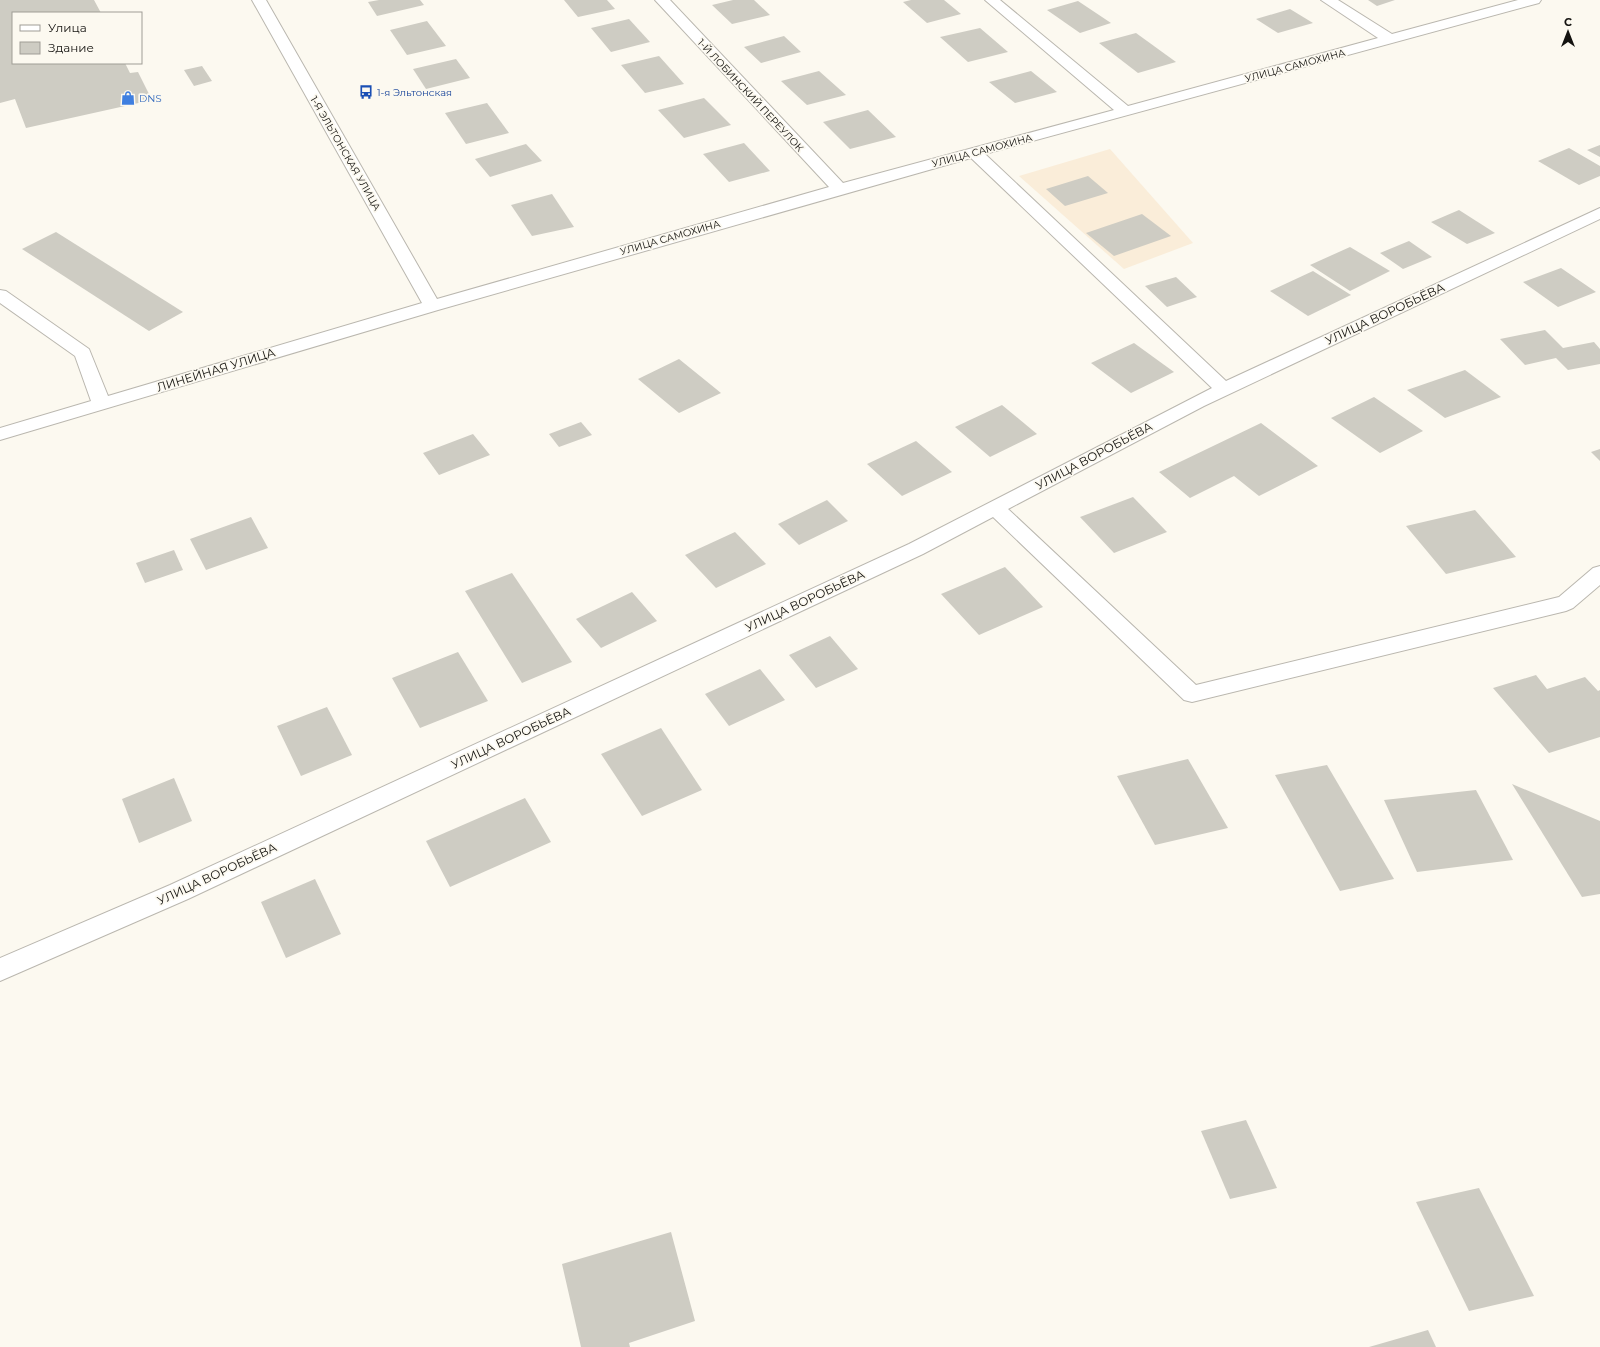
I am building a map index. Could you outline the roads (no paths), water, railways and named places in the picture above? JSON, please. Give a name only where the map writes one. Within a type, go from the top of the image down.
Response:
[{"type":"street","name":"1-Я ЭЛЬТОНСКАЯ УЛИЦА","points":[[259,0],[432,306]]},
{"type":"street","name":"1-Й ЛОБИНСКИЙ ПЕРЕУЛОК","points":[[662,0],[840,189]]},
{"type":"street","points":[[992,0],[1125,111]]},
{"type":"street","points":[[1328,0],[1391,40]]},
{"type":"street","name":"УЛИЦА САМОХИНА","points":[[432,306],[840,189],[1534,0]]},
{"type":"street","points":[[975,153],[1224,389]]},
{"type":"street","name":"УЛИЦА ВОРОБЬЁВА","points":[[0,970],[200,882],[916,550],[1224,389],[1600,213]]},
{"type":"street","points":[[0,295],[83,353],[102,404]]},
{"type":"street","name":"ЛИНЕЙНАЯ УЛИЦА","points":[[0,434],[432,306]]},
{"type":"street","points":[[995,508],[1192,694],[1566,603],[1600,573]]},
{"type":"place","name":"1-я Эльтонская","points":[[366,92]]},
{"type":"place","name":"DNS","points":[[128,98]]}]
